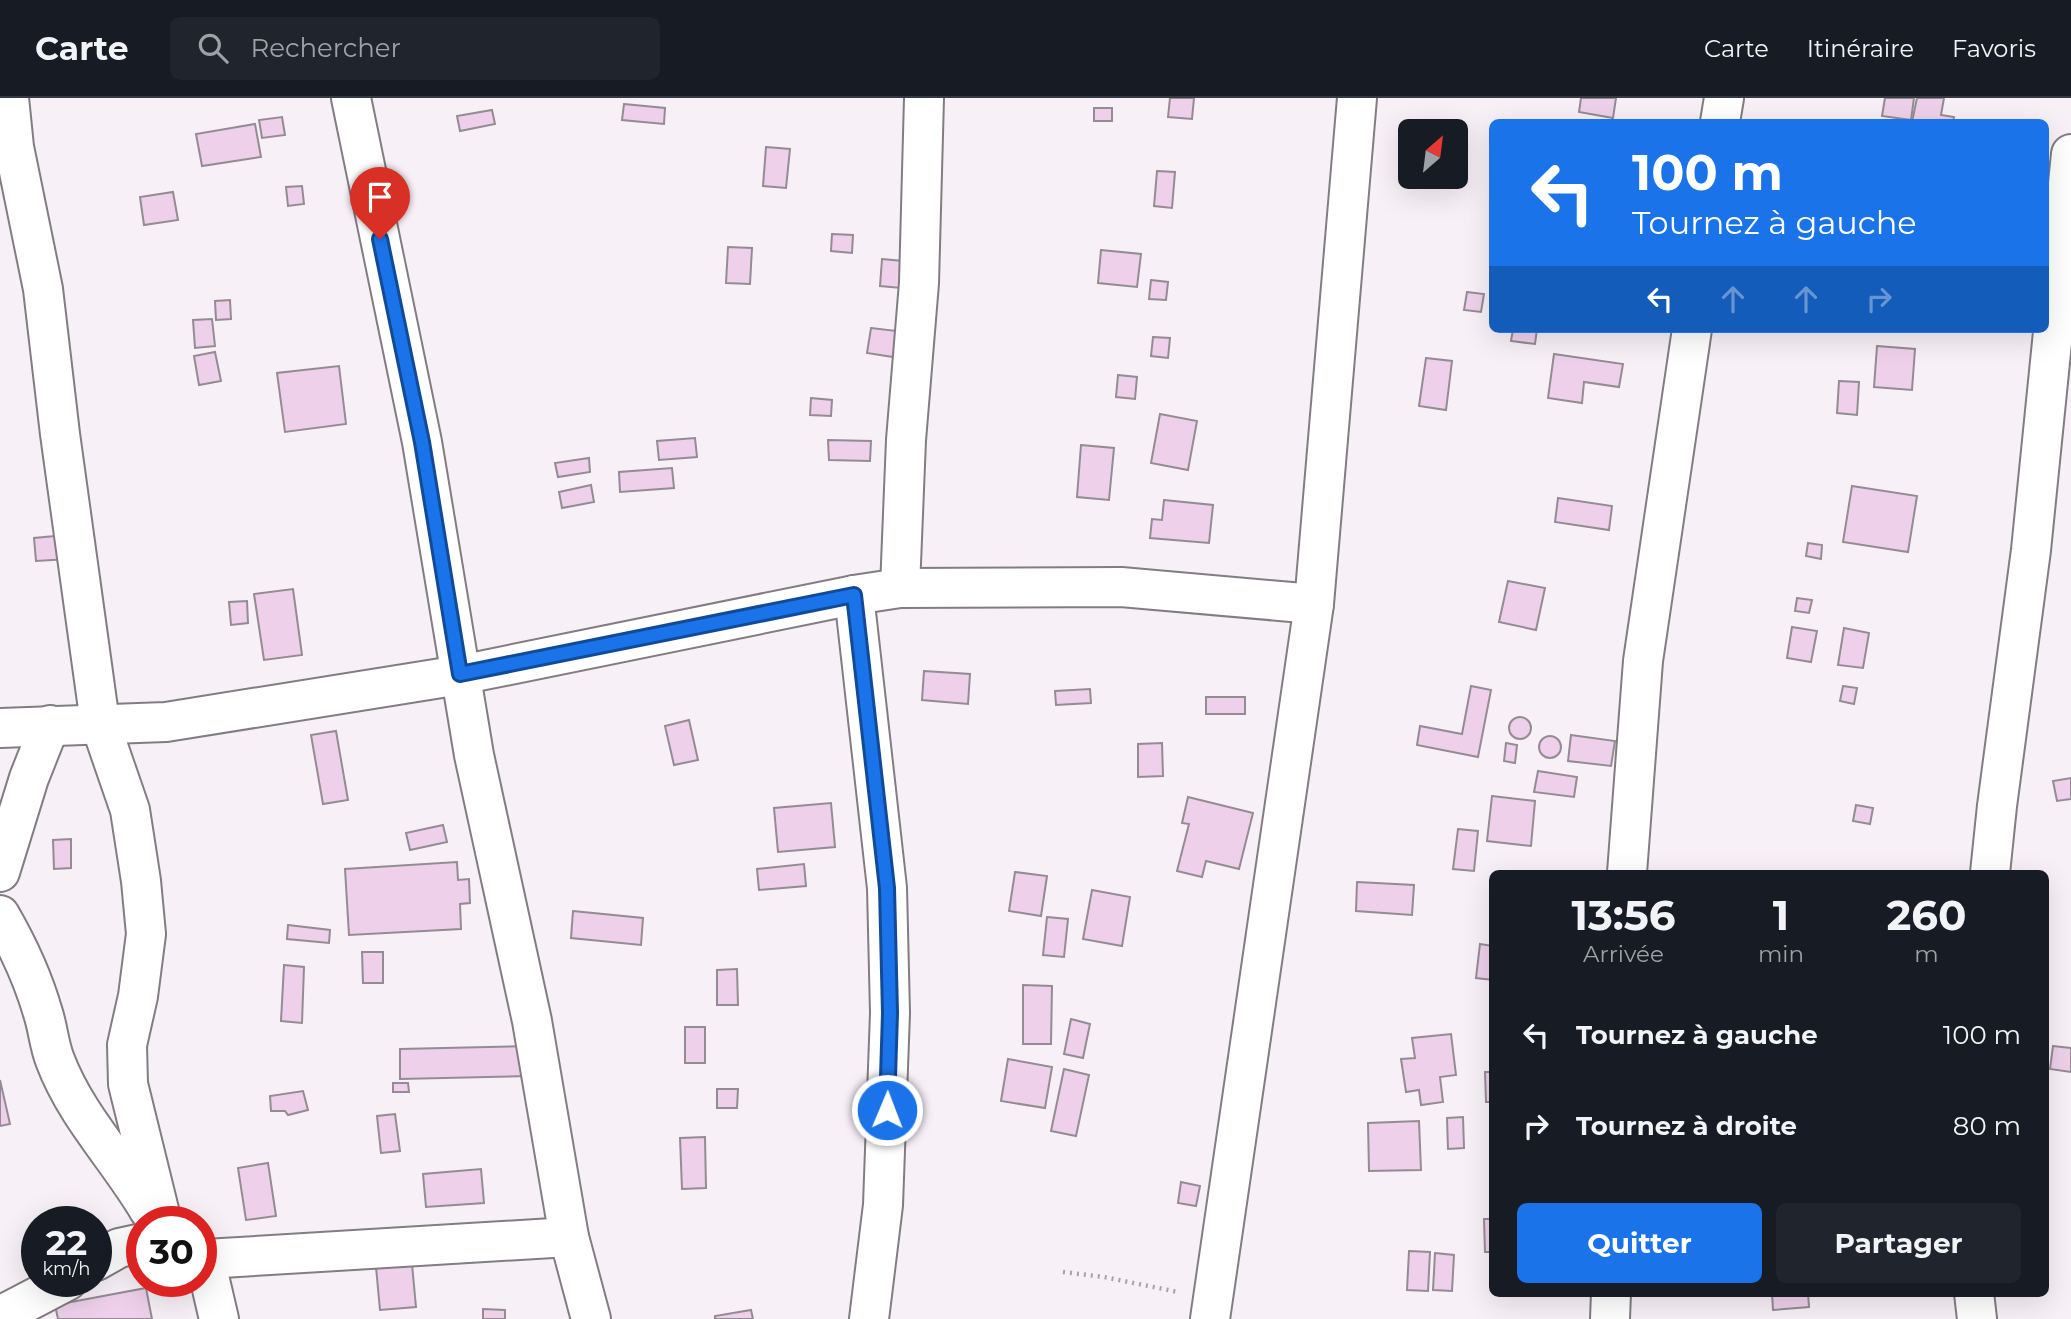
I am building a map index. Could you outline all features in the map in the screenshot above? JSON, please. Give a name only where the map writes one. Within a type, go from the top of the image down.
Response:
[{"type":"street","points":[[9,98],[14,147],[43,289],[100,723],[130,810],[141,881],[146,934],[138,996],[127,1045],[128,1084],[158,1206]]},
{"type":"street","points":[[351,98],[422,442],[460,674],[492,845],[532,1021],[569,1237],[590,1319]]},
{"type":"street","points":[[900,588],[906,440],[919,283],[924,98]]},
{"type":"street","points":[[1211,1309],[1314,604],[1357,98]]},
{"type":"street","points":[[1720,119],[1724,98]]},
{"type":"street","points":[[1990,870],[2031,550],[2071,154]]},
{"type":"street","points":[[1627,870],[1643,662],[1691,333]]},
{"type":"street","points":[[0,728],[166,722],[460,674],[900,588],[1121,587],[1314,604]]},
{"type":"street","points":[[854,595],[887,888],[889,999],[883,1205],[869,1319]]},
{"type":"street","points":[[0,872],[29,778],[50,725]]},
{"type":"street","points":[[0,915],[23,955],[43,1012],[55,1059],[84,1118],[147,1206]]},
{"type":"street","points":[[217,1257],[569,1237]]},
{"type":"street","points":[[0,1316],[36,1297]]},
{"type":"street","points":[[213,1297],[219,1319]]},
{"type":"street","points":[[1611,1319],[1612,1297]]},
{"type":"street","points":[[1974,1297],[1977,1319]]},
{"type":"path","points":[[1063,1272],[1104,1277],[1211,1309]]},
{"type":"building","points":[[1170,98],[1194,98],[1192,119],[1168,117]]},
{"type":"building","points":[[1581,98],[1616,98],[1613,118],[1579,112]]},
{"type":"building","points":[[1885,98],[1914,98],[1911,119],[1882,116]]},
{"type":"building","points":[[1917,98],[1944,98],[1941,115],[1954,117],[1954,119],[1913,119]]},
{"type":"building","points":[[624,104],[665,108],[664,124],[622,120]]},
{"type":"building","points":[[1094,108],[1112,108],[1112,121],[1094,121]]},
{"type":"building","points":[[492,110],[495,124],[460,131],[457,116]]},
{"type":"building","points":[[282,117],[285,135],[262,138],[259,120]]},
{"type":"building","points":[[255,124],[261,157],[202,166],[196,134]]},
{"type":"building","points":[[766,147],[790,149],[786,188],[763,186]]},
{"type":"building","points":[[1157,171],[1175,172],[1172,208],[1154,206]]},
{"type":"building","points":[[302,186],[304,204],[288,206],[286,187]]},
{"type":"building","points":[[173,192],[178,220],[144,225],[140,197]]},
{"type":"building","points":[[832,234],[853,235],[852,253],[831,251]]},
{"type":"building","points":[[728,247],[752,248],[750,284],[726,283]]},
{"type":"building","points":[[1101,250],[1141,254],[1137,287],[1098,283]]},
{"type":"building","points":[[882,259],[903,261],[901,288],[880,286]]},
{"type":"building","points":[[1151,280],[1168,282],[1166,300],[1149,299]]},
{"type":"building","points":[[1467,292],[1484,294],[1481,312],[1464,310]]},
{"type":"building","points":[[230,300],[231,319],[216,320],[215,301]]},
{"type":"building","points":[[212,319],[215,346],[195,348],[193,320]]},
{"type":"building","points":[[871,328],[897,331],[893,357],[867,353]]},
{"type":"building","points":[[1512,333],[1536,333],[1535,344],[1511,341]]},
{"type":"building","points":[[1153,337],[1170,338],[1168,358],[1151,356]]},
{"type":"building","points":[[1877,346],[1915,349],[1912,390],[1874,387]]},
{"type":"building","points":[[215,352],[221,381],[199,385],[194,356]]},
{"type":"building","points":[[1554,354],[1623,364],[1619,387],[1584,382],[1582,403],[1548,398]]},
{"type":"building","points":[[1426,358],[1452,361],[1446,410],[1419,406]]},
{"type":"building","points":[[339,366],[346,424],[285,432],[277,373]]},
{"type":"building","points":[[1118,375],[1137,377],[1135,399],[1116,397]]},
{"type":"building","points":[[1839,381],[1859,382],[1857,415],[1837,413]]},
{"type":"building","points":[[811,398],[832,400],[831,416],[810,415]]},
{"type":"building","points":[[1160,414],[1197,421],[1188,470],[1151,463]]},
{"type":"building","points":[[695,438],[697,457],[659,460],[657,441]]},
{"type":"building","points":[[828,440],[871,441],[870,461],[829,460]]},
{"type":"building","points":[[1081,445],[1114,448],[1109,500],[1077,497]]},
{"type":"building","points":[[589,458],[590,472],[558,477],[555,463]]},
{"type":"building","points":[[672,468],[674,488],[620,492],[619,472]]},
{"type":"building","points":[[591,485],[594,502],[562,508],[559,492]]},
{"type":"building","points":[[1852,486],[1917,496],[1908,552],[1843,542]]},
{"type":"building","points":[[1558,498],[1612,506],[1609,530],[1555,522]]},
{"type":"building","points":[[1164,500],[1213,505],[1209,543],[1150,538],[1152,519],[1162,520]]},
{"type":"building","points":[[66,535],[69,559],[36,561],[34,538]]},
{"type":"building","points":[[1808,543],[1822,545],[1821,559],[1806,556]]},
{"type":"building","points":[[1508,581],[1545,588],[1536,630],[1499,622]]},
{"type":"building","points":[[293,589],[302,655],[264,660],[254,594]]},
{"type":"building","points":[[1797,598],[1812,600],[1809,613],[1795,611]]},
{"type":"building","points":[[247,601],[248,623],[231,625],[229,602]]},
{"type":"building","points":[[1792,627],[1817,631],[1811,662],[1787,658]]},
{"type":"building","points":[[1844,628],[1869,633],[1863,668],[1838,665]]},
{"type":"building","points":[[924,671],[970,674],[968,704],[922,700]]},
{"type":"building","points":[[1471,686],[1491,690],[1478,757],[1417,745],[1420,726],[1462,734]]},
{"type":"building","points":[[1843,686],[1857,688],[1854,704],[1840,701]]},
{"type":"building","points":[[1090,689],[1091,703],[1056,705],[1055,691]]},
{"type":"building","points":[[1206,697],[1245,697],[1245,714],[1206,714]]},
{"type":"building","points":[[1520,717],[1528,720],[1531,728],[1528,736],[1520,739],[1512,736],[1509,728],[1512,720]]},
{"type":"building","points":[[689,720],[698,760],[674,765],[665,726]]},
{"type":"building","points":[[336,731],[348,800],[323,804],[311,735]]},
{"type":"building","points":[[1571,735],[1615,741],[1611,766],[1568,761]]},
{"type":"building","points":[[1550,736],[1558,739],[1561,747],[1558,755],[1550,758],[1542,755],[1539,747],[1542,739]]},
{"type":"building","points":[[1162,743],[1163,776],[1138,777],[1138,744]]},
{"type":"building","points":[[1506,743],[1517,745],[1515,763],[1504,761]]},
{"type":"building","points":[[1538,771],[1577,777],[1574,797],[1534,792]]},
{"type":"building","points":[[2071,778],[2071,799],[2057,801],[2053,781]]},
{"type":"building","points":[[1492,796],[1535,801],[1531,846],[1487,841]]},
{"type":"building","points":[[1188,797],[1253,813],[1239,869],[1206,861],[1202,877],[1177,871],[1189,824],[1182,823]]},
{"type":"building","points":[[831,803],[835,847],[778,852],[774,808]]},
{"type":"building","points":[[1856,805],[1873,808],[1870,824],[1853,821]]},
{"type":"building","points":[[443,825],[447,842],[410,850],[406,833]]},
{"type":"building","points":[[1458,829],[1478,831],[1474,871],[1453,869]]},
{"type":"building","points":[[71,839],[71,868],[54,869],[53,840]]},
{"type":"building","points":[[457,862],[458,880],[469,879],[470,903],[460,904],[461,929],[349,935],[345,869]]},
{"type":"building","points":[[804,864],[806,886],[759,890],[757,869]]},
{"type":"building","points":[[1015,872],[1047,876],[1041,916],[1009,911]]},
{"type":"building","points":[[1357,882],[1414,885],[1412,915],[1356,911]]},
{"type":"building","points":[[1092,890],[1130,897],[1122,946],[1083,939]]},
{"type":"building","points":[[573,911],[643,918],[641,945],[571,938]]},
{"type":"building","points":[[1047,917],[1068,919],[1064,957],[1043,955]]},
{"type":"building","points":[[288,925],[330,930],[329,943],[287,939]]},
{"type":"building","points":[[1480,944],[1489,945],[1489,980],[1476,978]]},
{"type":"building","points":[[362,952],[383,952],[383,983],[363,983]]},
{"type":"building","points":[[284,965],[304,967],[302,1023],[281,1021]]},
{"type":"building","points":[[737,969],[738,1005],[717,1005],[717,970]]},
{"type":"building","points":[[1023,985],[1052,986],[1051,1044],[1023,1044]]},
{"type":"building","points":[[1071,1019],[1090,1024],[1083,1058],[1064,1054]]},
{"type":"building","points":[[685,1027],[705,1027],[705,1063],[685,1063]]},
{"type":"building","points":[[1451,1034],[1456,1075],[1440,1077],[1443,1102],[1421,1105],[1419,1090],[1406,1092],[1401,1059],[1415,1058],[1412,1038]]},
{"type":"building","points":[[528,1046],[529,1076],[400,1079],[400,1049]]},
{"type":"building","points":[[2053,1046],[2071,1048],[2071,1072],[2050,1069]]},
{"type":"building","points":[[1008,1059],[1052,1067],[1045,1108],[1001,1101]]},
{"type":"building","points":[[1064,1069],[1089,1075],[1076,1136],[1051,1131]]},
{"type":"building","points":[[1485,1072],[1489,1072],[1489,1102],[1486,1102]]},
{"type":"building","points":[[0,1080],[10,1124],[0,1126]]},
{"type":"building","points":[[393,1083],[408,1083],[409,1092],[393,1092]]},
{"type":"building","points":[[717,1089],[738,1089],[737,1108],[717,1108]]},
{"type":"building","points":[[303,1091],[308,1110],[288,1115],[285,1111],[271,1111],[270,1096]]},
{"type":"building","points":[[395,1114],[400,1151],[381,1153],[377,1116]]},
{"type":"building","points":[[1463,1117],[1464,1148],[1448,1149],[1447,1118]]},
{"type":"building","points":[[1419,1121],[1421,1170],[1369,1171],[1368,1123]]},
{"type":"building","points":[[705,1137],[706,1188],[682,1189],[680,1138]]},
{"type":"building","points":[[268,1163],[276,1216],[246,1220],[238,1168]]},
{"type":"building","points":[[481,1169],[484,1203],[426,1207],[423,1174]]},
{"type":"building","points":[[1181,1182],[1200,1186],[1196,1206],[1178,1203]]},
{"type":"building","points":[[1484,1219],[1489,1219],[1489,1252],[1485,1252]]},
{"type":"building","points":[[1409,1251],[1430,1252],[1428,1291],[1407,1290]]},
{"type":"building","points":[[1435,1253],[1454,1255],[1452,1291],[1433,1290]]},
{"type":"building","points":[[412,1264],[416,1307],[380,1310],[376,1267]]},
{"type":"building","points":[[126,1292],[126,1297],[148,1297],[152,1319],[58,1319],[55,1305],[112,1297],[112,1294]]},
{"type":"building","points":[[1772,1297],[1808,1297],[1809,1307],[1773,1310]]},
{"type":"building","points":[[483,1309],[505,1310],[505,1319],[483,1319]]},
{"type":"building","points":[[751,1310],[753,1319],[715,1319],[715,1316]]},
{"type":"route","points":[[380,239],[422,442],[460,674],[854,595],[887,888],[890,1013],[887,1110]]}]
